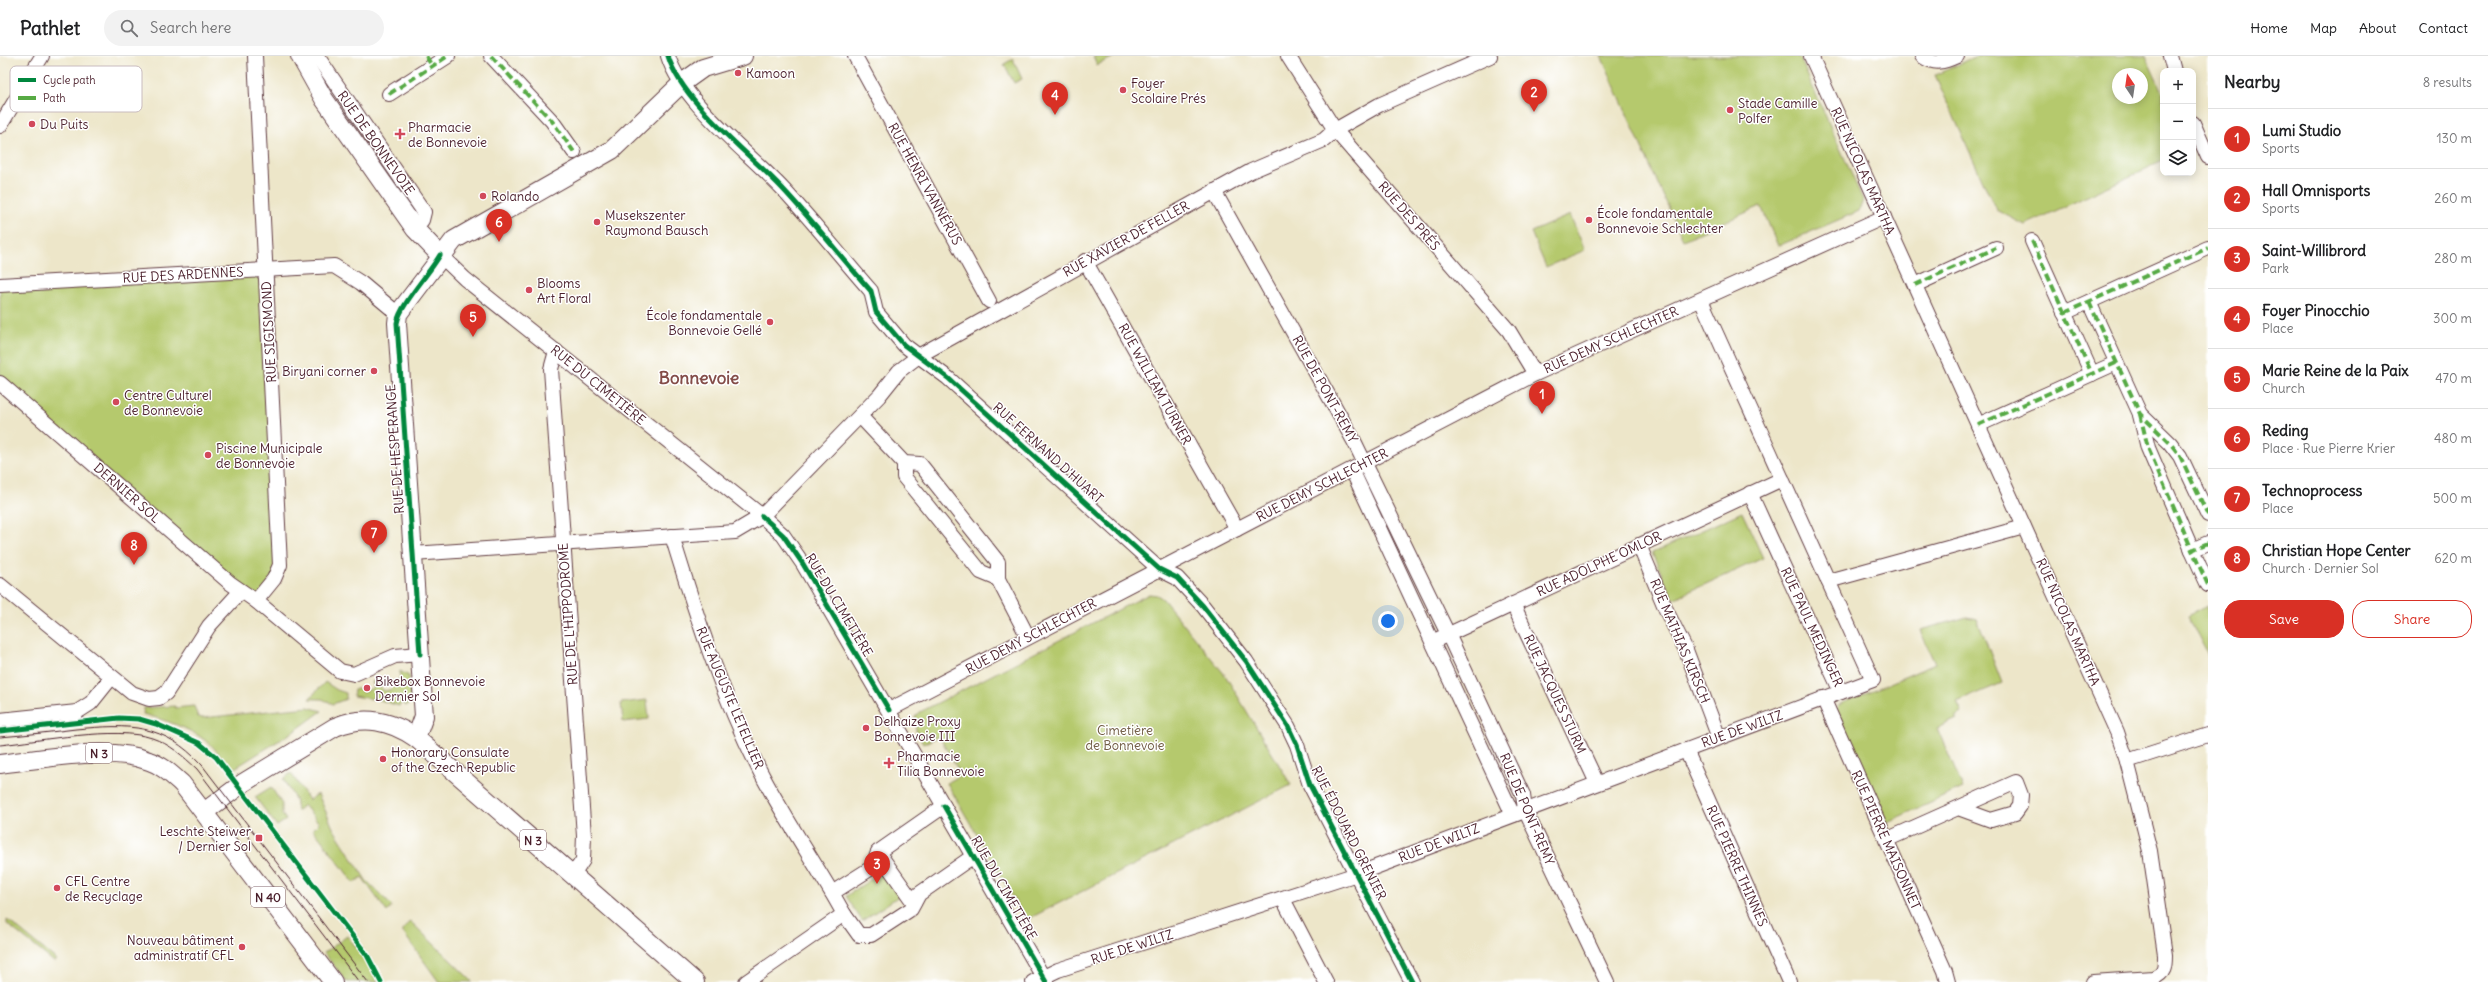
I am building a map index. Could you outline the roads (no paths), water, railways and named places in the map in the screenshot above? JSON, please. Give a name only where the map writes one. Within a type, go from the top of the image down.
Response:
[{"type":"main road","name":"RUE DE BONNEVOIE","points":[[300,56],[324,99],[415,229],[440,255]]},
{"type":"main road","points":[[398,314],[427,277],[440,255],[461,234],[612,150],[682,83],[703,68],[743,56]]},
{"type":"main road","name":"RUE DE HESPERANGE","points":[[398,314],[396,323],[424,716],[416,738]]},
{"type":"main road","name":"N 3","points":[[0,764],[102,753],[137,757],[150,761],[171,774],[182,784],[204,812],[243,783],[347,722],[375,720],[391,723],[416,738],[695,982]]},
{"type":"main road","name":"N 40","points":[[204,812],[333,982]]},
{"type":"street","points":[[36,66],[42,56]]},
{"type":"street","name":"RUE SIGISMOND","points":[[255,56],[280,565],[274,579],[256,601]]},
{"type":"street","name":"RUE DE BONNEVOIE","points":[[317,56],[424,212],[422,220],[415,229]]},
{"type":"street","points":[[388,94],[429,61],[448,56]]},
{"type":"street","name":"RUE FERNAND D'HUART","points":[[668,56],[676,76],[716,124],[781,187],[871,291],[876,312],[904,345],[920,355],[948,378],[1159,569]]},
{"type":"street","name":"RUE HENRI VANNÉRUS","points":[[855,56],[989,301]]},
{"type":"street","name":"RUE DES PRÉS","points":[[1288,56],[1335,130],[1509,331],[1535,374]]},
{"type":"street","name":"RUE XAVIER DE FELLER","points":[[413,554],[735,532],[762,516],[860,416],[900,371],[920,355],[1085,261],[1265,164],[1324,140],[1335,130],[1379,105],[1490,56]]},
{"type":"street","name":"RUE NICOLAS MARTHA","points":[[1811,56],[2024,527],[2081,649],[2127,761],[2155,875],[2165,955],[2165,968],[2161,975],[2143,980],[2093,982]]},
{"type":"street","points":[[1922,56],[1930,62],[1943,62],[1957,56]]},
{"type":"street","points":[[2170,56],[2173,68]]},
{"type":"street","points":[[494,57],[552,121],[574,152]]},
{"type":"street","points":[[0,126],[10,109]]},
{"type":"street","points":[[2196,130],[2208,157]]},
{"type":"street","name":"RUE DE PONT-REMY","points":[[1214,191],[1366,463],[1448,634],[1522,795],[1519,813]]},
{"type":"street","name":"RUE DEMY SCHLECHTER","points":[[889,710],[1535,374],[1884,217]]},
{"type":"street","points":[[2032,241],[2092,374]]},
{"type":"street","points":[[1915,285],[1996,248]]},
{"type":"street","points":[[2064,313],[2208,248]]},
{"type":"street","name":"RUE DU CIMETIÈRE","points":[[440,255],[465,279],[762,516],[783,535],[803,564],[889,710],[1041,980]]},
{"type":"street","name":"RUE WILLIAM TURNER","points":[[1085,261],[1237,529]]},
{"type":"street","name":"RUE DES ARDENNES","points":[[0,285],[334,266],[361,283],[398,314]]},
{"type":"street","name":"RUE PAUL MEDINGER","points":[[1701,300],[1873,680],[1841,692],[1750,493]]},
{"type":"street","points":[[2089,302],[2140,414],[2148,448],[2208,585]]},
{"type":"street","name":"RUE DE L'HIPPODROME","points":[[556,352],[551,369],[584,836],[582,860],[572,875]]},
{"type":"street","points":[[1978,425],[2116,363]]},
{"type":"street","name":"DERNIER SOL","points":[[0,383],[241,590],[320,656],[347,674],[361,672],[395,656],[420,654]]},
{"type":"street","points":[[2140,414],[2170,443],[2180,456],[2208,515]]},
{"type":"street","points":[[860,416],[904,463],[904,477],[981,572],[998,579]]},
{"type":"street","points":[[904,463],[920,464],[998,562],[998,579],[1028,637]]},
{"type":"street","name":"RUE DE PONT-REMY","points":[[1352,470],[1519,813],[1607,982]]},
{"type":"street","points":[[1750,493],[1782,479]]},
{"type":"street","name":"RUE ADOLPHE OMLOR","points":[[1448,634],[1750,493]]},
{"type":"street","points":[[1828,581],[2024,527]]},
{"type":"street","name":"RUE AUGUSTE LETELLIER","points":[[672,536],[698,623],[736,718],[762,776],[844,914],[859,935],[867,937],[911,909],[919,894],[972,857]]},
{"type":"street","points":[[2192,550],[2208,543]]},
{"type":"street","name":"RUE MATHIAS KIRSCH","points":[[1639,545],[1667,612],[1686,650],[1720,738]]},
{"type":"street","name":"RUE ÉDOUARD GRENIER","points":[[1159,569],[1177,578],[1203,606],[1246,661],[1284,719],[1297,746],[1310,784],[1412,982]]},
{"type":"street","points":[[0,585],[111,678],[140,698],[159,698],[166,693],[209,626],[241,590]]},
{"type":"street","name":"RUE JACQUES STURM","points":[[1513,604],[1597,783]]},
{"type":"street","points":[[1434,641],[1448,634]]},
{"type":"street","points":[[0,720],[77,712],[91,703],[111,678]]},
{"type":"street","name":"RUE DE WILTZ","points":[[1041,980],[1357,874],[1841,692]]},
{"type":"street","name":"RUE PIERRE MAISONNET","points":[[1824,698],[1886,840],[1946,971],[1948,982]]},
{"type":"street","points":[[2127,761],[2208,735]]},
{"type":"street","name":"RUE PIERRE THINNES","points":[[1686,750],[1789,982]]},
{"type":"street","points":[[832,893],[873,867],[878,852],[944,806]]},
{"type":"street","points":[[1886,840],[1958,808]]},
{"type":"street","points":[[878,852],[914,903]]},
{"type":"street","points":[[1283,899],[1326,982]]},
{"type":"street","points":[[746,982],[844,914]]},
{"type":"tram line","points":[[0,737],[95,727],[129,727],[145,729],[173,741],[188,751],[202,765],[368,982]]},
{"type":"tram line","points":[[0,745],[119,733],[152,738],[170,747],[197,769],[359,982]]},
{"type":"place","name":"Kamoon","points":[[738,73]]},
{"type":"place","name":"Foyer Scolaire Prés","points":[[1123,90]]},
{"type":"place","name":"Stade Camille Polfer","points":[[1730,110]]},
{"type":"place","name":"Hall Omnisports","points":[[1534,112]]},
{"type":"place","name":"Foyer Pinocchio","points":[[1055,115]]},
{"type":"place","name":"Du Puits","points":[[32,124]]},
{"type":"place","name":"Pharmacie de Bonnevoie","points":[[400,134]]},
{"type":"place","name":"Rolando","points":[[483,196]]},
{"type":"place","name":"École fondamentale Bonnevoie Schlechter","points":[[1589,220]]},
{"type":"place","name":"Musekszenter Raymond Bausch","points":[[597,222]]},
{"type":"place","name":"Reding","points":[[499,242]]},
{"type":"place","name":"Blooms Art Floral","points":[[529,290]]},
{"type":"place","name":"École fondamentale Bonnevoie Gellé","points":[[770,322]]},
{"type":"place","name":"Marie Reine de la Paix","points":[[473,337]]},
{"type":"place","name":"Biryani corner","points":[[374,371]]},
{"type":"place","name":"Centre Culturel de Bonnevoie","points":[[116,402]]},
{"type":"place","name":"Lumi Studio","points":[[1542,414]]},
{"type":"place","name":"Piscine Municipale de Bonnevoie","points":[[208,455]]},
{"type":"place","name":"Technoprocess","points":[[374,553]]},
{"type":"place","name":"Christian Hope Center","points":[[134,565]]},
{"type":"place","name":"Bikebox Bonnevoie Dernier Sol","points":[[367,688]]},
{"type":"place","name":"Delhaize Proxy Bonnevoie III","points":[[866,728]]},
{"type":"place","name":"Honorary Consulate of the Czech Republic","points":[[383,759]]},
{"type":"place","name":"Pharmacie Tilia Bonnevoie","points":[[889,763]]},
{"type":"place","name":"Leschte Steiwer / Dernier Sol","points":[[259,838]]},
{"type":"place","name":"Saint-Willibrord","points":[[877,884]]},
{"type":"place","name":"CFL Centre de Recyclage","points":[[57,888]]},
{"type":"place","name":"Nouveau bâtiment administratif CFL","points":[[242,947]]},
{"type":"district","name":"Bonnevoie","points":[[699,378]]},
{"type":"park label","name":"Cimetière de Bonnevoie","points":[[1125,738]]}]
